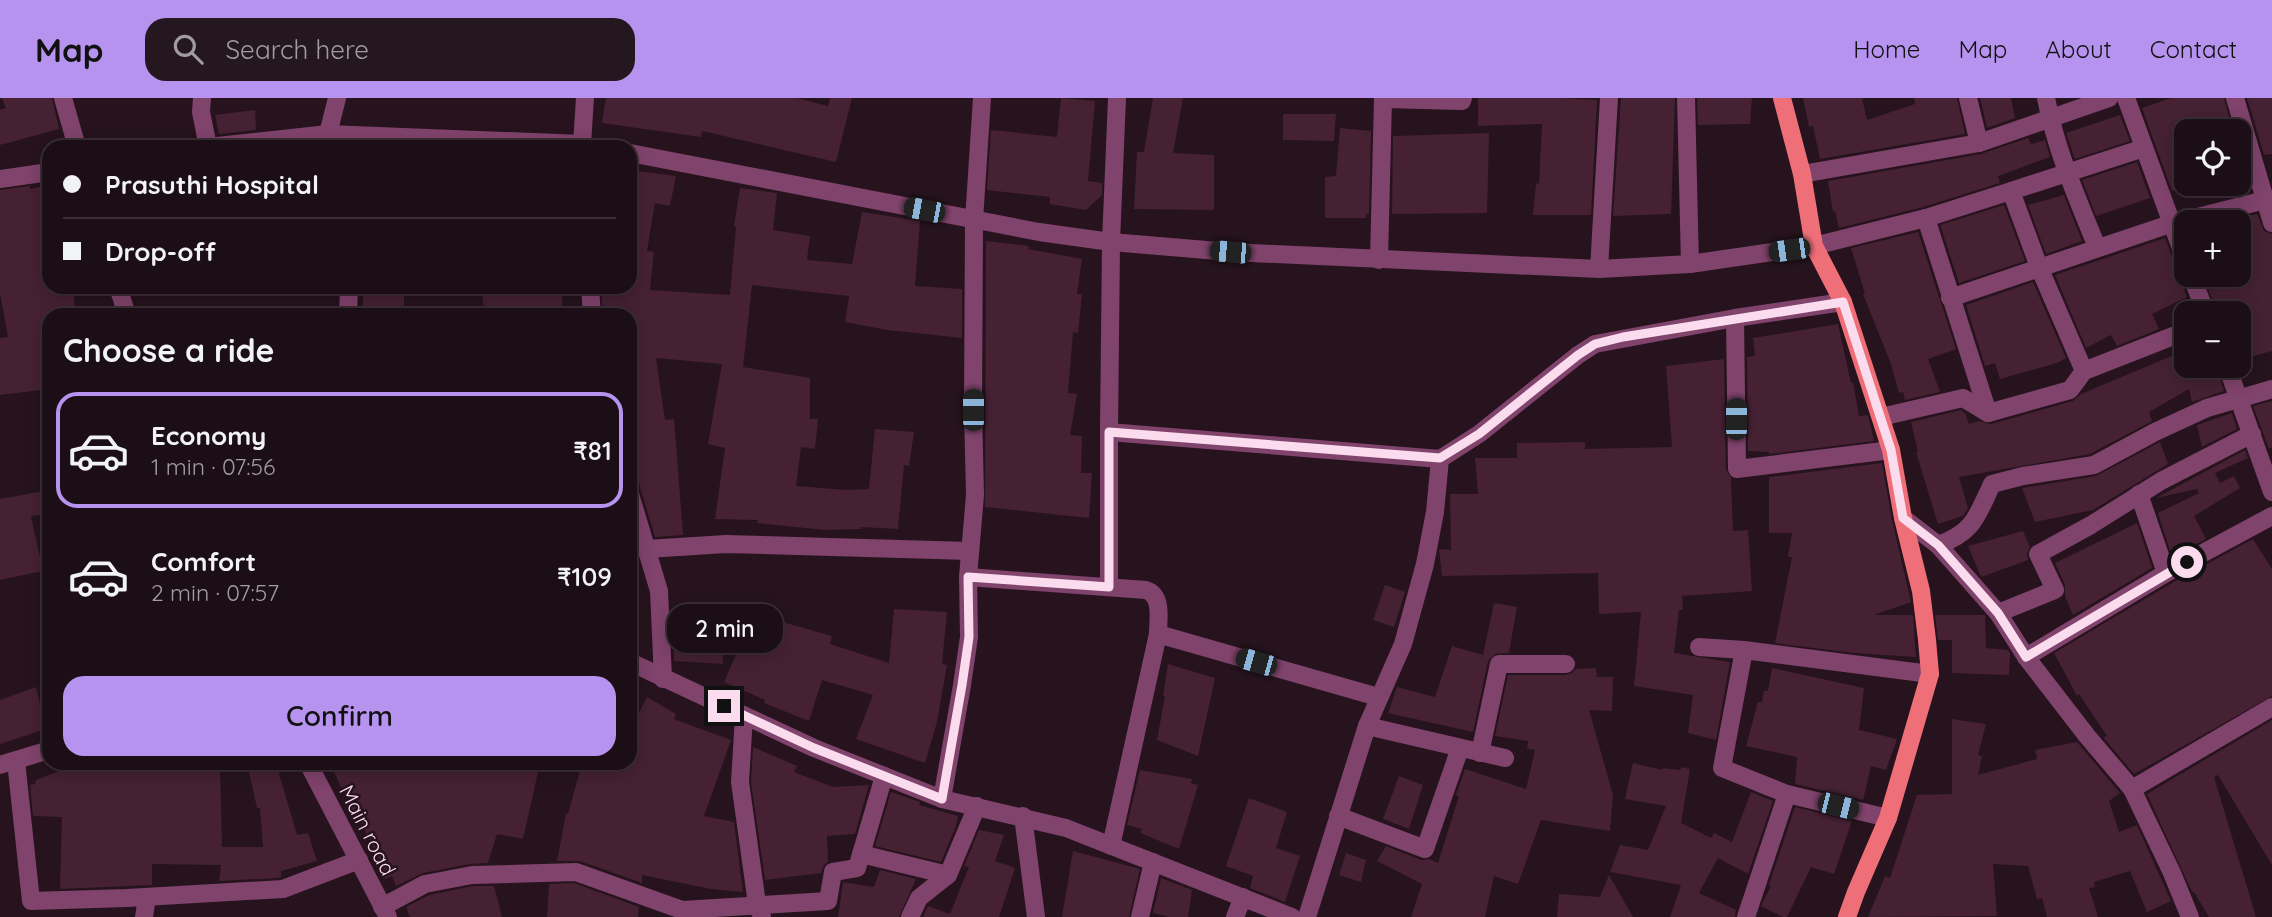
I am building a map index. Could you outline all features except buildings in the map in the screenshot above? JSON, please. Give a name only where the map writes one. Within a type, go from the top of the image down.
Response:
[{"type":"main road","points":[[1782,98],[1802,174],[1814,246],[1843,302],[1891,450],[1903,518],[1921,591],[1930,674],[1888,818],[1847,917]]},
{"type":"street","points":[[63,98],[75,140]]},
{"type":"street","points":[[201,98],[207,140]]},
{"type":"street","points":[[328,134],[337,98]]},
{"type":"street","points":[[584,98],[587,140]]},
{"type":"street","points":[[942,799],[969,637],[968,577],[975,495],[974,220],[982,98]]},
{"type":"street","points":[[1109,587],[1111,242],[1116,98]]},
{"type":"street","points":[[1379,260],[1383,99],[1462,101],[1463,98]]},
{"type":"street","points":[[1599,269],[1609,98]]},
{"type":"street","points":[[1686,98],[1690,264]]},
{"type":"street","points":[[1968,98],[1979,143]]},
{"type":"street","points":[[2046,98],[2067,173],[2097,247]]},
{"type":"street","points":[[1802,174],[1979,143],[2109,98]]},
{"type":"street","points":[[2126,98],[2174,234]]},
{"type":"street","points":[[2235,98],[2272,223]]},
{"type":"street","points":[[273,140],[328,134],[350,140]]},
{"type":"street","points":[[637,154],[826,189],[974,220],[1111,242],[1230,252],[1599,269],[1690,264],[1814,246],[1926,218],[2144,148]]},
{"type":"street","points":[[1,177],[42,173]]},
{"type":"street","points":[[2011,191],[2039,267],[2084,371]]},
{"type":"street","points":[[1950,298],[2170,224],[2265,200]]},
{"type":"street","points":[[1926,218],[1988,413]]},
{"type":"street","points":[[1109,432],[1440,458],[1479,434],[1595,344],[1735,318],[1843,302]]},
{"type":"street","points":[[1735,318],[1737,469],[1891,450]]},
{"type":"street","points":[[1881,417],[1963,398],[1988,413],[2070,390],[2084,371],[2174,336]]},
{"type":"street","points":[[2232,378],[2252,434],[2269,469],[2272,492]]},
{"type":"street","points":[[1938,545],[1963,534],[1974,520],[1993,484],[2023,476],[2094,465],[2207,408],[2272,389]]},
{"type":"street","points":[[1998,613],[2055,590],[2038,554],[2091,525],[2161,481],[2252,434]]},
{"type":"street","points":[[1307,917],[1367,726],[1403,644],[1425,564],[1435,512],[1440,458]]},
{"type":"street","points":[[2139,494],[2166,573]]},
{"type":"street","points":[[2026,657],[2166,573],[2272,516]]},
{"type":"street","points":[[637,517],[659,590],[663,679]]},
{"type":"street","points":[[1903,518],[1938,545],[1998,613],[2026,657],[2132,789],[2190,917]]},
{"type":"street","points":[[647,549],[726,544],[970,551]]},
{"type":"street","points":[[968,577],[1146,590],[1157,598],[1158,634],[1111,846]]},
{"type":"street","points":[[1158,634],[1378,697]]},
{"type":"street","points":[[1699,647],[1744,650],[1930,674]]},
{"type":"street","points":[[1744,650],[1722,768],[1787,794],[1888,818]]},
{"type":"street","points":[[1480,753],[1499,664],[1566,664]]},
{"type":"street","points":[[637,666],[744,716],[942,799],[1066,828],[1292,917]]},
{"type":"street","points":[[2132,789],[2272,707]]},
{"type":"street","points":[[744,716],[740,782],[759,911]]},
{"type":"street","points":[[1367,726],[1505,758]]},
{"type":"street","points":[[1338,816],[1425,849],[1460,748]]},
{"type":"street","points":[[42,752],[8,763],[31,901],[283,889],[359,860]]},
{"type":"street","name":"Main road","points":[[312,770],[385,912]]},
{"type":"street","points":[[385,912],[425,884],[472,875],[576,872],[682,910],[759,911],[828,901],[833,872],[858,868],[884,776]]},
{"type":"street","points":[[1746,917],[1787,794]]},
{"type":"street","points":[[910,917],[919,898],[948,875],[977,806]]},
{"type":"street","points":[[1023,816],[1036,917]]},
{"type":"street","points":[[861,855],[948,875]]},
{"type":"street","points":[[1140,917],[1153,862]]},
{"type":"street","points":[[144,917],[147,897]]},
{"type":"street","points":[[1235,917],[1243,897]]},
{"type":"route","points":[[724,706],[814,748],[942,799],[969,637],[968,577],[1109,587],[1109,432],[1440,458],[1479,434],[1595,344],[1735,318],[1843,302],[1891,450],[1903,518],[1938,545],[1998,613],[2026,657],[2187,562]]}]
